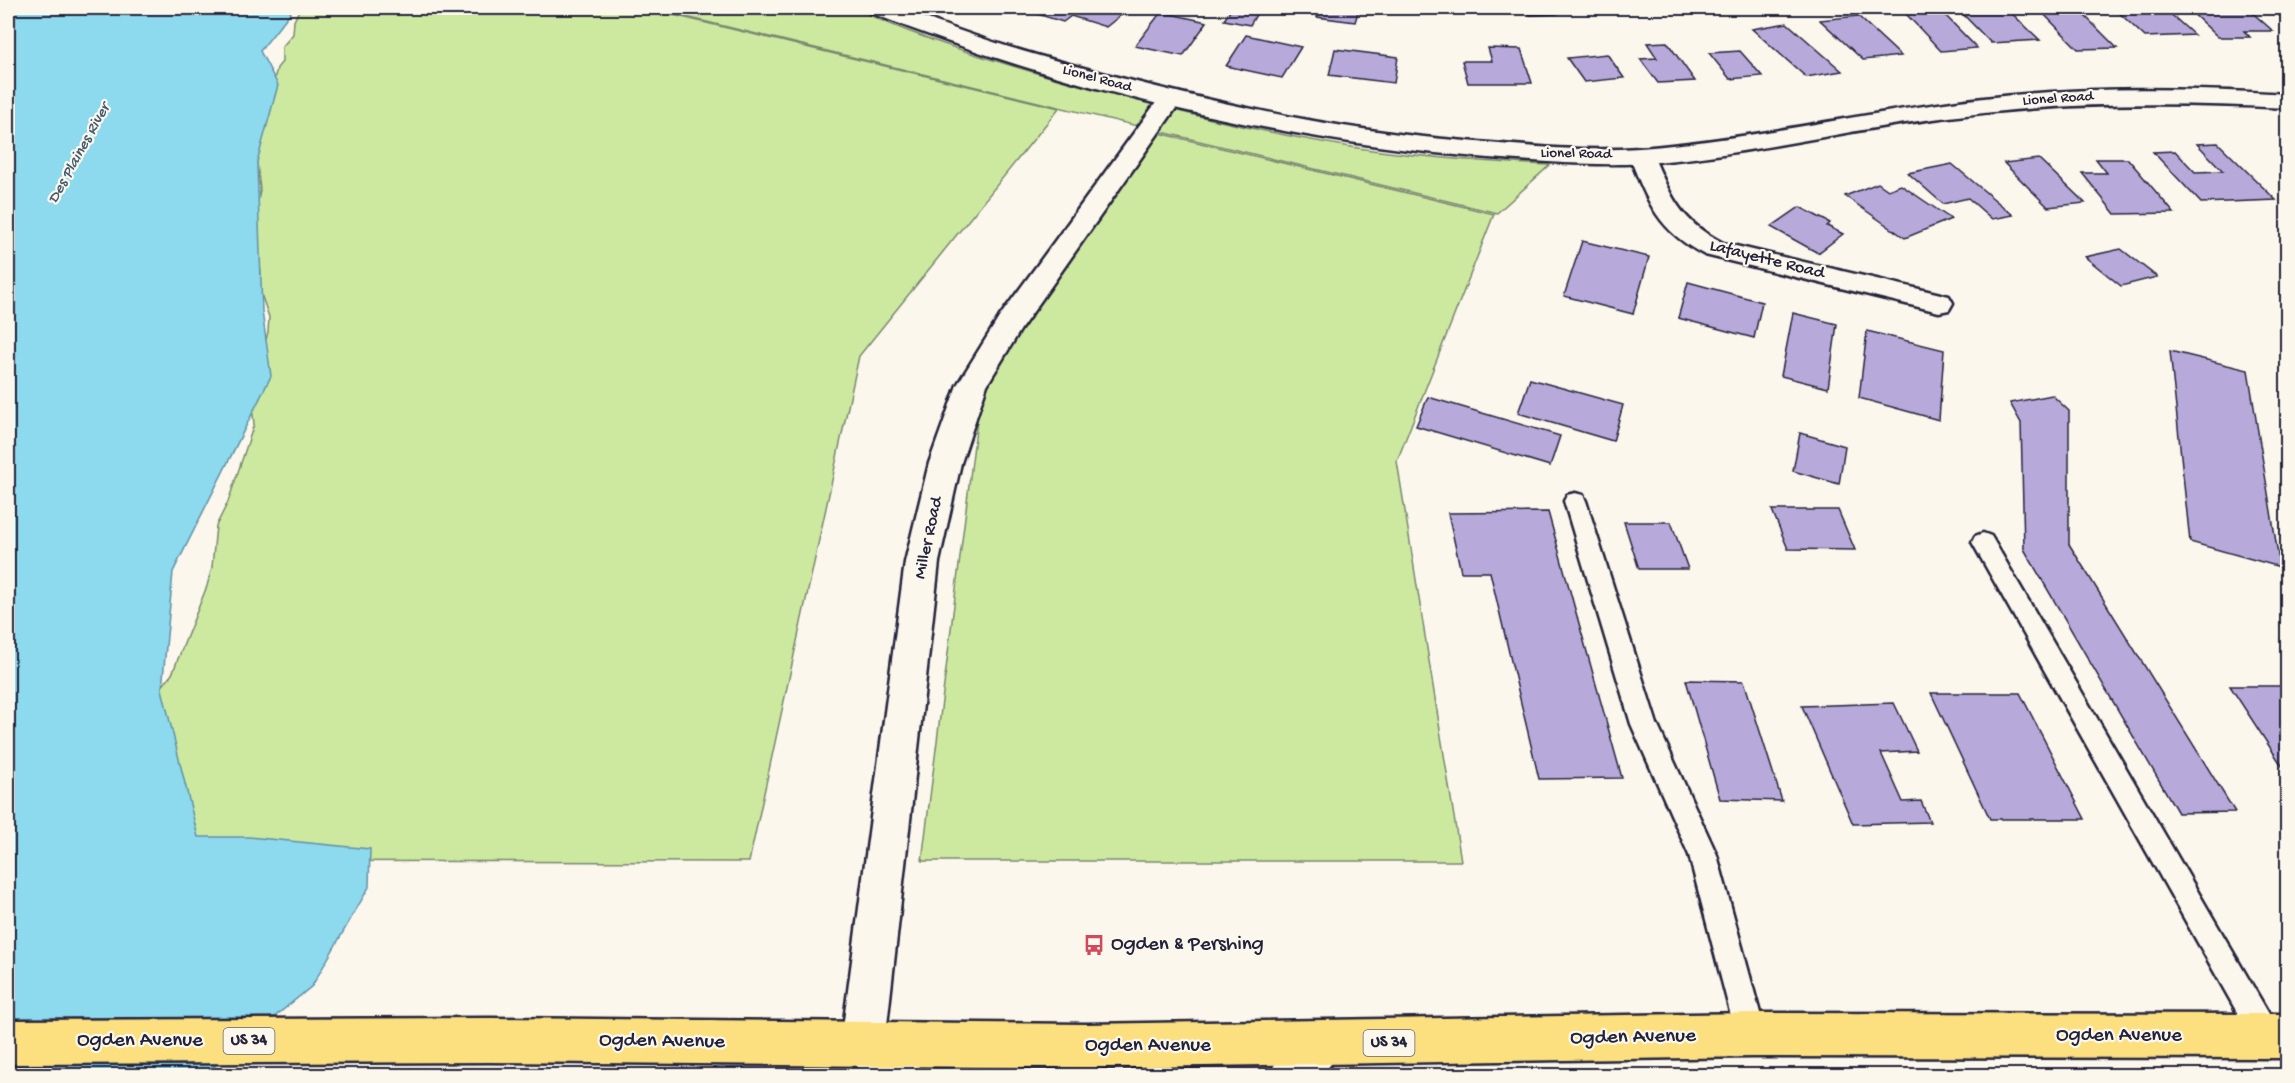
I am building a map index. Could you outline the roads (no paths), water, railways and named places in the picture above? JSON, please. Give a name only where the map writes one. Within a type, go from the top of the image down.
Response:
[{"type":"main road","name":"Ogden Avenue","points":[[8,1042],[490,1040],[1086,1046],[1320,1044],[1751,1035],[2277,1036]]},
{"type":"street","name":"Lionel Road","points":[[879,8],[941,33],[1040,64],[1171,98],[1327,132],[1399,142],[1554,155],[1641,155],[1921,113],[2034,100],[2105,96],[2288,101]]},
{"type":"street","name":"Miller Road","points":[[863,1043],[922,562],[945,463],[972,385],[1005,332],[1171,98]]},
{"type":"street","name":"Lafayette Road","points":[[1641,155],[1663,207],[1673,222],[1690,238],[1714,249],[1939,303]]},
{"type":"street","points":[[863,1043],[901,1076]]},
{"type":"street","points":[[1292,1076],[1320,1044]]},
{"type":"lane","points":[[1575,501],[1644,724],[1702,855],[1751,1035]]},
{"type":"lane","points":[[1983,542],[2277,1036]]},
{"type":"water","name":"Des Plaines River","points":[[9,8],[294,8],[260,51],[278,85],[257,162],[262,311],[271,376],[173,572],[162,689],[198,837],[249,837],[370,849],[369,887],[312,986],[204,1075],[8,1075]]},
{"type":"place","name":"Ogden & Pershing","points":[[1094,945]]}]
